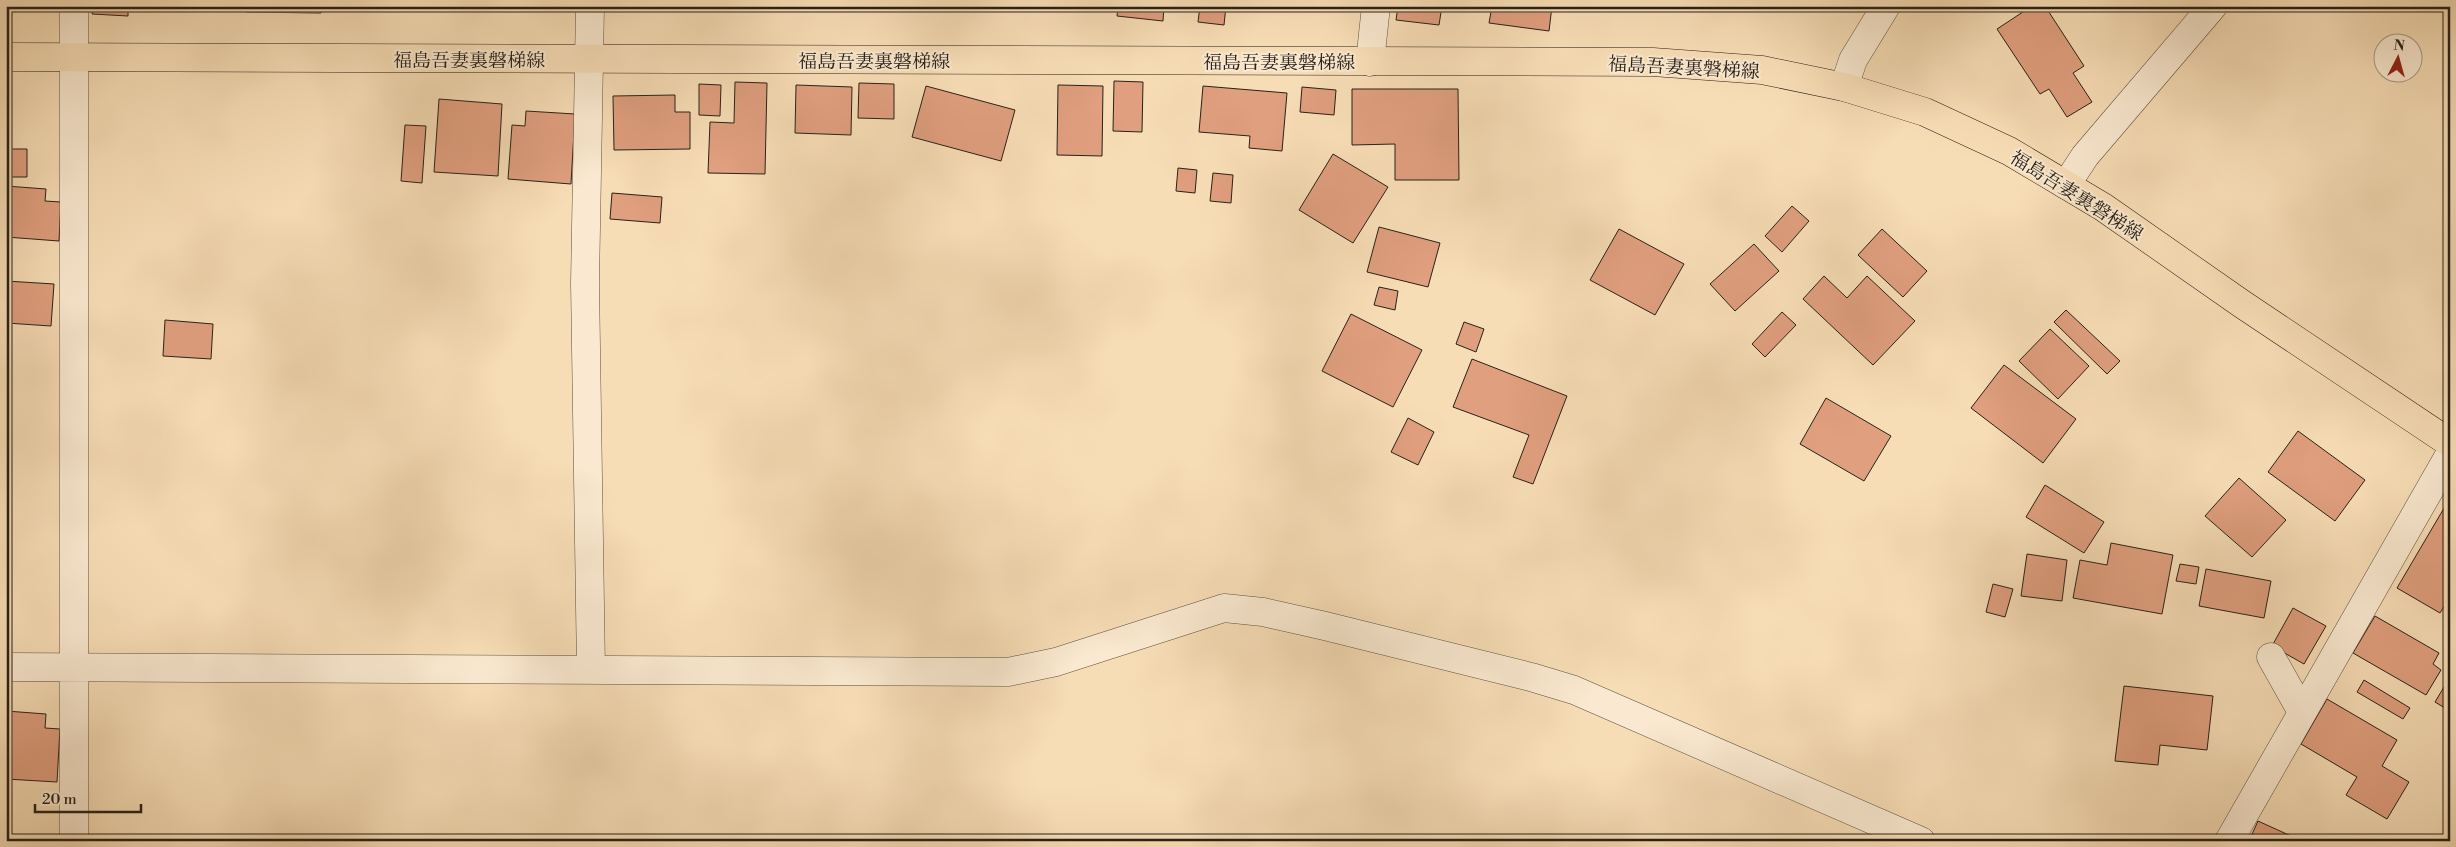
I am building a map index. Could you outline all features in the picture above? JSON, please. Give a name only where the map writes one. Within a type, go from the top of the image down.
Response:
[{"type":"main road","name":"福島吾妻裏磐梯線","points":[[6,57],[1653,62],[1762,70],[1844,87],[1925,112],[2009,151],[2103,208],[2242,304],[2450,443]]},
{"type":"street","points":[[74,6],[74,841]]},
{"type":"street","points":[[590,6],[585,283],[591,670]]},
{"type":"street","points":[[1370,62],[1376,6]]},
{"type":"street","points":[[1844,87],[1854,60],[1886,6]]},
{"type":"street","points":[[2066,185],[2085,156],[2212,6]]},
{"type":"street","points":[[2229,841],[2450,454]]},
{"type":"street","points":[[6,667],[1008,672],[1056,662],[1224,608],[1263,612],[1521,674],[1574,690],[1922,841]]},
{"type":"street","points":[[2271,657],[2302,712]]},
{"type":"building","points":[[93,6],[128,6],[128,16],[92,14]]},
{"type":"building","points":[[246,6],[321,6],[321,13],[246,12]]},
{"type":"building","points":[[1118,6],[1164,6],[1163,21],[1117,16]]},
{"type":"building","points":[[1200,6],[1226,6],[1224,25],[1198,22]]},
{"type":"building","points":[[1398,6],[1442,6],[1439,25],[1396,20]]},
{"type":"building","points":[[1492,6],[1552,6],[1549,31],[1489,23]]},
{"type":"building","points":[[2032,6],[2045,6],[2084,66],[2073,73],[2092,102],[2067,117],[2049,89],[2040,94],[1997,29]]},
{"type":"building","points":[[1114,81],[1143,82],[1142,132],[1113,131]]},
{"type":"building","points":[[735,82],[767,83],[765,174],[708,173],[710,122],[734,123]]},
{"type":"building","points":[[859,83],[894,84],[894,119],[858,118]]},
{"type":"building","points":[[699,84],[721,85],[720,116],[699,115]]},
{"type":"building","points":[[796,85],[852,87],[851,135],[795,133]]},
{"type":"building","points":[[1058,85],[1103,86],[1102,156],[1057,155]]},
{"type":"building","points":[[926,86],[1015,110],[1001,161],[912,137]]},
{"type":"building","points":[[1203,86],[1287,93],[1282,151],[1249,148],[1250,136],[1199,132]]},
{"type":"building","points":[[1302,87],[1336,90],[1334,115],[1300,112]]},
{"type":"building","points":[[1352,89],[1458,89],[1459,180],[1395,180],[1395,144],[1352,145]]},
{"type":"building","points":[[675,95],[675,112],[690,112],[690,149],[614,150],[613,96]]},
{"type":"building","points":[[439,99],[502,104],[498,176],[434,172]]},
{"type":"building","points":[[526,111],[575,114],[571,184],[508,179],[512,125],[525,126]]},
{"type":"building","points":[[405,125],[426,126],[422,183],[401,181]]},
{"type":"building","points":[[6,149],[27,149],[27,177],[6,177]]},
{"type":"building","points":[[1333,154],[1388,187],[1353,243],[1299,210]]},
{"type":"building","points":[[1178,168],[1197,170],[1195,193],[1176,191]]},
{"type":"building","points":[[1213,173],[1233,175],[1231,203],[1210,201]]},
{"type":"building","points":[[6,186],[46,189],[45,201],[61,202],[59,241],[6,237]]},
{"type":"building","points":[[612,193],[662,197],[660,223],[610,219]]},
{"type":"building","points":[[1792,206],[1809,221],[1782,252],[1765,236]]},
{"type":"building","points":[[1379,227],[1440,243],[1428,287],[1367,272]]},
{"type":"building","points":[[1619,229],[1684,264],[1655,315],[1590,280]]},
{"type":"building","points":[[1882,229],[1927,271],[1903,297],[1858,255]]},
{"type":"building","points":[[1754,244],[1779,271],[1735,311],[1710,284]]},
{"type":"building","points":[[1824,276],[1847,298],[1867,276],[1915,321],[1873,365],[1803,299]]},
{"type":"building","points":[[6,281],[54,284],[51,326],[6,323]]},
{"type":"building","points":[[1379,287],[1398,291],[1395,310],[1374,305]]},
{"type":"building","points":[[2066,310],[2120,361],[2107,374],[2054,322]]},
{"type":"building","points":[[1782,312],[1796,325],[1765,357],[1752,344]]},
{"type":"building","points":[[1351,314],[1422,350],[1393,407],[1322,371]]},
{"type":"building","points":[[165,320],[213,324],[211,359],[163,356]]},
{"type":"building","points":[[1464,322],[1484,329],[1476,352],[1456,344]]},
{"type":"building","points":[[2050,329],[2089,366],[2058,399],[2019,361]]},
{"type":"building","points":[[1472,359],[1567,396],[1533,484],[1513,477],[1529,435],[1453,407]]},
{"type":"building","points":[[2004,365],[2076,419],[2043,463],[1971,408]]},
{"type":"building","points":[[1826,398],[1891,436],[1864,481],[1800,444]]},
{"type":"building","points":[[1408,418],[1434,432],[1418,465],[1391,452]]},
{"type":"building","points":[[2298,431],[2365,480],[2335,521],[2268,472]]},
{"type":"building","points":[[2239,478],[2286,520],[2252,557],[2205,516]]},
{"type":"building","points":[[2045,485],[2104,522],[2084,553],[2026,517]]},
{"type":"building","points":[[2450,498],[2450,597],[2440,613],[2397,588]]},
{"type":"building","points":[[2111,543],[2173,555],[2162,614],[2073,598],[2080,560],[2107,565]]},
{"type":"building","points":[[2027,554],[2067,560],[2062,601],[2021,596]]},
{"type":"building","points":[[2180,564],[2199,567],[2196,584],[2176,581]]},
{"type":"building","points":[[2206,569],[2271,581],[2264,618],[2199,606]]},
{"type":"building","points":[[1993,584],[2013,589],[2005,617],[1986,612]]},
{"type":"building","points":[[2293,608],[2326,626],[2304,664],[2272,646]]},
{"type":"building","points":[[2375,616],[2439,653],[2433,664],[2441,670],[2426,695],[2353,653]]},
{"type":"building","points":[[2450,677],[2450,711],[2435,702]]},
{"type":"building","points":[[2364,680],[2410,708],[2403,719],[2357,692]]},
{"type":"building","points":[[2124,686],[2213,696],[2207,750],[2160,745],[2158,765],[2115,761]]},
{"type":"building","points":[[2327,699],[2397,740],[2382,766],[2409,782],[2387,819],[2346,795],[2357,777],[2301,744]]},
{"type":"building","points":[[6,711],[46,714],[45,728],[60,729],[57,782],[6,779]]},
{"type":"building","points":[[2258,821],[2302,841],[2249,841]]}]
